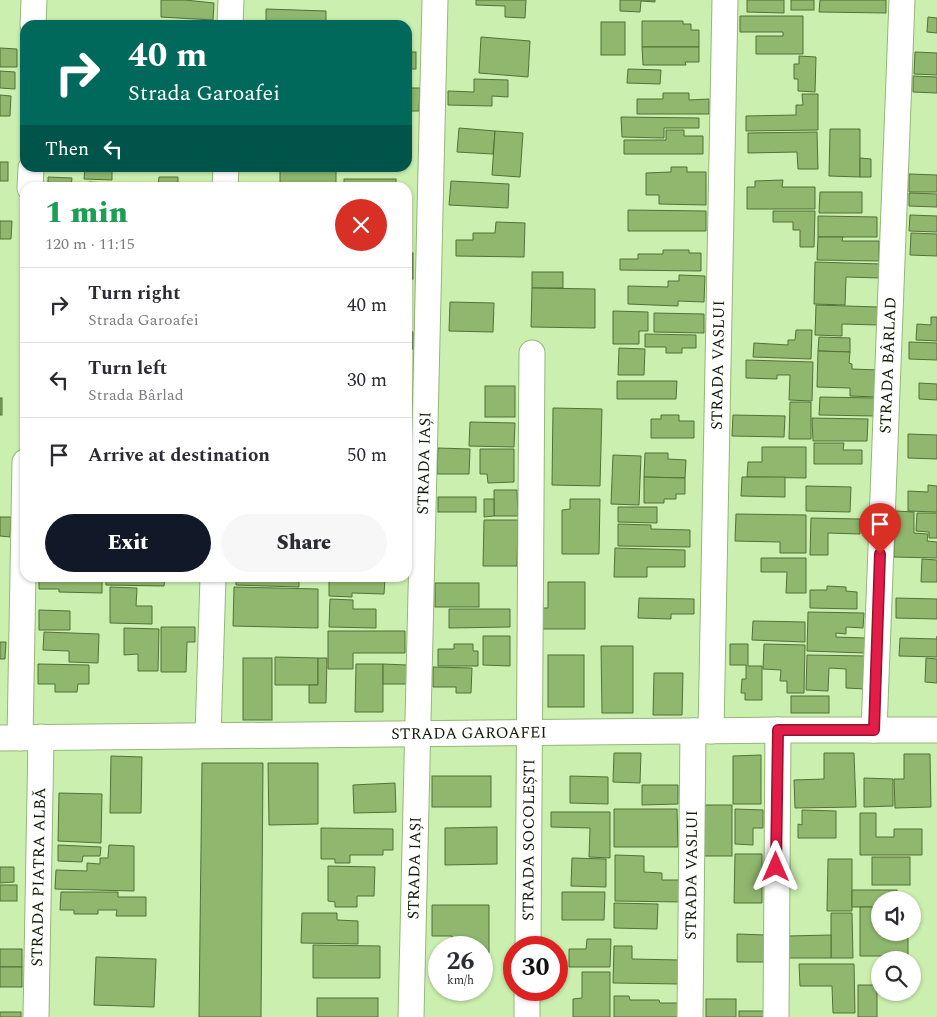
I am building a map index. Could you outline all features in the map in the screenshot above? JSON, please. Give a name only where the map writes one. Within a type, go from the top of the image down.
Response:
[{"type":"street","points":[[34,0],[34,20]]},
{"type":"street","points":[[230,20],[231,0]]},
{"type":"street","name":"STRADA IAȘI","points":[[411,1017],[435,0]]},
{"type":"street","name":"STRADA VASLUI","points":[[690,1017],[702,731],[725,0]]},
{"type":"street","name":"STRADA BÂRLAD","points":[[874,730],[902,0]]},
{"type":"street","name":"STRADA SOCOLEȘTI","points":[[528,936],[532,353]]},
{"type":"street","name":"STRADA PIATRA ALBĂ","points":[[23,582],[20,738],[36,1017]]},
{"type":"street","points":[[208,736],[213,582]]},
{"type":"street","points":[[776,1017],[778,730]]},
{"type":"street","name":"STRADA GAROAFEI","points":[[20,738],[937,730]]},
{"type":"street","points":[[527,1001],[527,1017]]},
{"type":"building","points":[[161,0],[214,3],[213,20],[161,17]]},
{"type":"building","points":[[476,0],[526,0],[525,18],[505,17],[505,6],[476,5]]},
{"type":"building","points":[[620,0],[655,0],[655,2],[641,1],[640,12],[620,11]]},
{"type":"building","points":[[747,0],[784,0],[784,13],[747,12]]},
{"type":"building","points":[[791,0],[814,0],[814,10],[791,10]]},
{"type":"building","points":[[820,0],[886,0],[886,13],[819,12]]},
{"type":"building","points":[[266,9],[326,11],[326,20],[266,20]]},
{"type":"building","points":[[740,16],[803,16],[803,54],[756,54],[756,36],[783,36],[783,32],[740,32]]},
{"type":"building","points":[[928,17],[937,18],[937,33],[927,32]]},
{"type":"building","points":[[642,21],[683,21],[683,24],[691,24],[691,30],[699,30],[699,47],[642,47]]},
{"type":"building","points":[[601,22],[625,22],[625,55],[601,55]]},
{"type":"building","points":[[481,37],[530,41],[528,77],[479,73]]},
{"type":"building","points":[[642,47],[699,47],[699,62],[685,62],[686,65],[643,65]]},
{"type":"building","points":[[0,48],[17,49],[17,67],[0,67]]},
{"type":"building","points":[[412,52],[416,52],[416,69],[412,69]]},
{"type":"building","points":[[915,52],[937,53],[937,75],[914,74]]},
{"type":"building","points":[[799,56],[816,57],[815,92],[798,91],[798,79],[794,79],[794,64],[799,64]]},
{"type":"building","points":[[628,69],[661,70],[660,84],[627,83]]},
{"type":"building","points":[[0,71],[15,72],[15,89],[0,88]]},
{"type":"building","points":[[913,76],[937,77],[937,93],[913,92]]},
{"type":"building","points":[[474,79],[508,80],[508,97],[492,96],[492,106],[448,105],[448,91],[474,92]]},
{"type":"building","points":[[412,88],[420,88],[419,111],[412,111]]},
{"type":"building","points":[[663,93],[689,93],[689,100],[709,99],[709,114],[637,114],[637,99],[663,99]]},
{"type":"building","points":[[802,94],[818,94],[818,130],[746,131],[746,116],[796,115],[796,105],[803,105]]},
{"type":"building","points":[[0,95],[11,96],[10,116],[0,116]]},
{"type":"building","points":[[621,117],[699,118],[699,128],[664,128],[664,138],[622,137]]},
{"type":"building","points":[[459,128],[495,131],[493,154],[457,152]]},
{"type":"building","points":[[830,129],[860,129],[860,177],[829,176]]},
{"type":"building","points":[[666,130],[684,130],[684,136],[703,136],[703,154],[624,154],[624,140],[666,140]]},
{"type":"building","points":[[495,131],[523,133],[520,177],[492,175]]},
{"type":"building","points":[[817,132],[818,169],[798,169],[797,152],[748,153],[748,133]]},
{"type":"building","points":[[860,158],[871,159],[871,177],[860,177]]},
{"type":"building","points":[[0,162],[8,162],[8,181],[0,181]]},
{"type":"building","points":[[671,167],[687,167],[687,172],[706,172],[706,205],[659,204],[659,195],[646,195],[646,173],[671,172]]},
{"type":"building","points":[[85,172],[112,172],[112,180],[84,179]]},
{"type":"building","points":[[280,172],[336,172],[336,182],[280,182]]},
{"type":"building","points":[[909,174],[937,175],[937,192],[909,192]]},
{"type":"building","points":[[48,177],[72,178],[72,182],[48,182]]},
{"type":"building","points":[[159,177],[178,177],[178,182],[158,182]]},
{"type":"building","points":[[344,179],[396,179],[396,182],[344,182]]},
{"type":"building","points":[[783,180],[782,187],[815,187],[815,209],[747,209],[747,187],[755,187],[755,181]]},
{"type":"building","points":[[451,181],[509,184],[508,208],[449,205]]},
{"type":"building","points":[[820,192],[862,192],[862,213],[819,213]]},
{"type":"building","points":[[909,193],[937,194],[937,207],[909,206]]},
{"type":"building","points":[[628,210],[706,211],[706,231],[628,231]]},
{"type":"building","points":[[773,211],[815,211],[814,247],[800,247],[800,230],[793,230],[793,222],[773,222]]},
{"type":"building","points":[[910,215],[937,216],[937,232],[909,231]]},
{"type":"building","points":[[818,216],[877,217],[877,237],[818,237]]},
{"type":"building","points":[[0,221],[12,221],[11,239],[0,239]]},
{"type":"building","points":[[496,222],[525,223],[524,257],[456,256],[456,240],[473,240],[473,233],[495,233]]},
{"type":"building","points":[[911,233],[937,234],[937,256],[910,255]]},
{"type":"building","points":[[818,237],[843,237],[842,241],[879,241],[879,261],[817,260]]},
{"type":"building","points":[[663,250],[689,250],[689,253],[701,253],[701,271],[620,270],[620,259],[638,259],[638,254],[663,254]]},
{"type":"building","points":[[412,253],[413,253],[412,279]]},
{"type":"building","points":[[815,262],[881,264],[880,278],[846,277],[845,305],[814,304]]},
{"type":"building","points":[[532,272],[563,272],[563,288],[532,288]]},
{"type":"building","points":[[679,275],[705,276],[704,302],[678,301],[678,306],[628,304],[628,286],[668,287],[668,281],[679,281]]},
{"type":"building","points":[[532,288],[595,289],[595,328],[531,327]]},
{"type":"building","points":[[450,302],[494,303],[493,332],[449,331]]},
{"type":"building","points":[[816,305],[878,307],[878,325],[842,324],[842,336],[815,335]]},
{"type":"building","points":[[613,311],[648,312],[648,331],[639,331],[639,344],[613,344]]},
{"type":"building","points":[[654,313],[704,314],[704,333],[654,332]]},
{"type":"building","points":[[931,317],[937,317],[937,341],[916,340],[917,324],[931,325]]},
{"type":"building","points":[[796,330],[812,330],[811,359],[753,357],[754,343],[788,345],[788,340],[795,340]]},
{"type":"building","points":[[412,332],[413,332],[412,349]]},
{"type":"building","points":[[645,334],[696,335],[696,348],[682,348],[682,353],[666,353],[666,347],[645,347]]},
{"type":"building","points":[[819,337],[850,338],[850,352],[818,351]]},
{"type":"building","points":[[909,342],[937,343],[937,360],[909,359]]},
{"type":"building","points":[[619,348],[645,349],[644,375],[618,375]]},
{"type":"building","points":[[818,351],[850,352],[849,363],[852,364],[852,369],[879,370],[878,397],[850,396],[850,388],[817,387]]},
{"type":"building","points":[[746,360],[813,362],[812,401],[789,400],[790,375],[777,375],[777,379],[746,378]]},
{"type":"building","points":[[617,381],[677,381],[676,399],[617,399]]},
{"type":"building","points":[[919,383],[937,384],[937,400],[919,399]]},
{"type":"building","points":[[485,386],[515,386],[515,417],[485,417]]},
{"type":"building","points":[[820,397],[875,398],[875,416],[819,415]]},
{"type":"building","points":[[0,398],[2,398],[2,415],[0,415]]},
{"type":"building","points":[[790,402],[811,402],[811,439],[789,439]]},
{"type":"building","points":[[553,408],[602,409],[600,486],[552,485]]},
{"type":"building","points":[[661,415],[679,415],[679,421],[694,421],[694,438],[651,438],[651,419],[661,419]]},
{"type":"building","points":[[733,415],[785,416],[784,437],[732,436]]},
{"type":"building","points":[[812,418],[868,419],[867,441],[813,441]]},
{"type":"building","points":[[470,422],[515,423],[514,447],[469,446]]},
{"type":"building","points":[[908,434],[937,435],[937,459],[908,458]]},
{"type":"building","points":[[814,443],[844,443],[843,450],[862,450],[862,464],[814,464]]},
{"type":"building","points":[[762,447],[806,447],[806,478],[747,477],[748,462],[762,462]]},
{"type":"building","points":[[438,448],[470,449],[469,474],[437,474]]},
{"type":"building","points":[[480,449],[514,449],[514,482],[488,483],[487,474],[480,474]]},
{"type":"building","points":[[645,453],[668,453],[668,459],[686,460],[685,478],[644,477]]},
{"type":"building","points":[[613,455],[641,456],[639,505],[611,504]]},
{"type":"building","points":[[644,477],[685,478],[685,494],[676,494],[676,499],[664,499],[664,503],[644,503]]},
{"type":"building","points":[[742,477],[785,477],[785,497],[741,496]]},
{"type":"building","points":[[928,485],[937,486],[937,512],[908,511],[908,491],[928,492]]},
{"type":"building","points":[[806,486],[851,487],[850,512],[806,511]]},
{"type":"building","points":[[494,490],[517,490],[518,516],[494,516]]},
{"type":"building","points":[[438,497],[476,497],[476,512],[438,512]]},
{"type":"building","points":[[484,499],[494,499],[494,516],[484,517]]},
{"type":"building","points":[[570,499],[600,499],[599,554],[562,554],[562,510],[570,509]]},
{"type":"building","points":[[618,507],[657,507],[657,523],[618,522]]},
{"type":"building","points":[[896,511],[914,512],[914,533],[928,534],[927,541],[937,542],[937,558],[894,557]]},
{"type":"building","points":[[917,513],[937,513],[937,538],[929,538],[929,532],[916,531]]},
{"type":"building","points":[[736,514],[806,515],[806,553],[780,553],[780,542],[735,541]]},
{"type":"building","points":[[0,517],[11,517],[10,537],[0,536]]},
{"type":"building","points":[[811,518],[860,519],[860,534],[828,533],[828,555],[810,555]]},
{"type":"building","points":[[484,520],[518,520],[517,566],[483,566]]},
{"type":"building","points":[[618,524],[651,525],[651,529],[690,530],[690,547],[618,546]]},
{"type":"building","points":[[615,548],[685,550],[685,567],[647,567],[647,577],[614,577]]},
{"type":"building","points":[[761,558],[806,558],[806,593],[786,593],[787,572],[761,572]]},
{"type":"building","points":[[922,559],[937,560],[937,582],[921,582]]},
{"type":"building","points":[[39,582],[102,582],[102,593],[59,592],[59,589],[39,589]]},
{"type":"building","points":[[106,582],[164,582],[164,586],[106,585]]},
{"type":"building","points":[[236,582],[299,582],[299,587],[236,585]]},
{"type":"building","points":[[329,582],[385,582],[384,594],[352,593],[352,597],[329,596]]},
{"type":"building","points":[[548,582],[585,582],[585,629],[539,629],[539,608],[548,608]]},
{"type":"building","points":[[435,583],[479,583],[479,607],[435,607]]},
{"type":"building","points":[[827,586],[846,587],[846,591],[857,592],[857,609],[810,608],[810,590],[827,590]]},
{"type":"building","points":[[110,587],[137,588],[136,606],[152,606],[152,624],[110,623]]},
{"type":"building","points":[[234,587],[318,589],[318,628],[233,626]]},
{"type":"building","points":[[639,598],[694,599],[694,614],[671,614],[671,619],[638,618]]},
{"type":"building","points":[[896,598],[937,599],[937,619],[896,618]]},
{"type":"building","points":[[330,599],[353,600],[353,609],[376,609],[376,628],[329,627]]},
{"type":"building","points":[[449,609],[510,609],[510,627],[449,628]]},
{"type":"building","points":[[39,610],[70,611],[70,630],[39,630]]},
{"type":"building","points":[[808,612],[864,613],[863,628],[846,627],[846,634],[836,633],[836,637],[866,638],[866,653],[807,651]]},
{"type":"building","points":[[753,621],[805,622],[805,642],[752,640]]},
{"type":"building","points":[[161,627],[195,627],[195,642],[187,642],[186,672],[161,672]]},
{"type":"building","points":[[124,628],[159,629],[158,671],[138,671],[138,654],[124,655]]},
{"type":"building","points":[[328,631],[405,631],[405,653],[353,653],[353,669],[328,669]]},
{"type":"building","points":[[44,632],[99,634],[98,663],[69,662],[69,651],[43,650]]},
{"type":"building","points":[[483,636],[510,636],[510,666],[483,665]]},
{"type":"building","points":[[900,638],[937,639],[937,657],[899,656]]},
{"type":"building","points":[[0,642],[6,642],[5,659],[0,659]]},
{"type":"building","points":[[454,644],[473,644],[473,651],[478,651],[478,666],[438,666],[438,649],[454,649]]},
{"type":"building","points":[[730,644],[748,644],[748,666],[762,666],[762,700],[745,700],[745,693],[741,693],[742,679],[746,679],[746,665],[730,665]]},
{"type":"building","points":[[764,644],[805,645],[804,693],[787,693],[787,681],[780,681],[781,670],[763,669]]},
{"type":"building","points":[[601,646],[633,646],[633,713],[602,713]]},
{"type":"building","points":[[548,655],[584,655],[584,707],[548,707]]},
{"type":"building","points":[[807,655],[866,656],[865,689],[846,688],[846,669],[829,668],[828,691],[806,690]]},
{"type":"building","points":[[275,657],[318,658],[318,685],[275,685]]},
{"type":"building","points":[[243,658],[272,658],[272,720],[243,720]]},
{"type":"building","points":[[318,658],[327,658],[326,703],[309,703],[309,685],[318,685]]},
{"type":"building","points":[[926,658],[937,659],[937,683],[925,682]]},
{"type":"building","points":[[38,664],[89,665],[89,684],[78,684],[77,692],[55,692],[55,684],[38,684]]},
{"type":"building","points":[[356,664],[383,664],[383,712],[355,712]]},
{"type":"building","points":[[383,664],[407,665],[407,684],[383,684]]},
{"type":"building","points":[[433,667],[472,668],[471,693],[456,693],[456,687],[433,687]]},
{"type":"building","points":[[654,673],[683,673],[682,715],[653,715]]},
{"type":"building","points":[[791,696],[829,696],[829,713],[791,713]]},
{"type":"building","points":[[614,753],[641,753],[640,783],[613,782]]},
{"type":"building","points":[[824,753],[854,753],[856,807],[795,808],[794,780],[824,779]]},
{"type":"building","points":[[904,754],[930,754],[931,807],[895,808],[894,779],[904,779]]},
{"type":"building","points":[[761,755],[761,804],[733,804],[733,756]]},
{"type":"building","points":[[111,756],[142,757],[141,813],[110,813]]},
{"type":"building","points":[[202,763],[263,763],[261,1017],[199,1017]]},
{"type":"building","points":[[268,763],[318,763],[318,824],[269,825]]},
{"type":"building","points":[[432,776],[491,776],[491,807],[432,807]]},
{"type":"building","points":[[570,776],[608,777],[608,804],[570,803]]},
{"type":"building","points":[[864,778],[893,779],[893,806],[864,807]]},
{"type":"building","points":[[395,783],[396,812],[354,813],[353,785]]},
{"type":"building","points":[[642,785],[678,785],[678,804],[642,805]]},
{"type":"building","points":[[59,793],[102,794],[101,843],[58,841]]},
{"type":"building","points":[[704,805],[732,805],[732,856],[704,856]]},
{"type":"building","points":[[614,809],[677,809],[678,847],[614,847]]},
{"type":"building","points":[[735,809],[763,810],[763,828],[753,828],[753,845],[735,844]]},
{"type":"building","points":[[802,810],[836,811],[836,838],[798,838],[798,824],[802,825]]},
{"type":"building","points":[[551,812],[610,812],[610,858],[589,857],[590,828],[551,827]]},
{"type":"building","points":[[860,813],[876,813],[876,837],[894,837],[894,829],[922,829],[922,855],[860,855]]},
{"type":"building","points":[[497,827],[497,864],[445,865],[445,828]]},
{"type":"building","points":[[321,828],[393,829],[393,850],[383,850],[383,855],[350,855],[350,863],[335,863],[335,859],[321,859]]},
{"type":"building","points":[[58,845],[101,847],[100,856],[83,856],[82,862],[58,861]]},
{"type":"building","points":[[109,845],[134,846],[134,891],[55,889],[56,870],[87,871],[87,863],[100,864],[100,858],[108,858]]},
{"type":"building","points":[[735,854],[762,854],[762,903],[734,903]]},
{"type":"building","points":[[615,855],[644,856],[644,872],[662,873],[662,880],[683,880],[683,902],[615,901]]},
{"type":"building","points":[[872,857],[910,857],[910,885],[872,885]]},
{"type":"building","points":[[572,858],[606,859],[606,887],[571,886]]},
{"type":"building","points":[[828,859],[852,859],[852,911],[827,911]]},
{"type":"building","points":[[328,866],[375,867],[374,896],[357,896],[357,907],[335,907],[335,902],[328,901]]},
{"type":"building","points":[[0,867],[14,867],[14,882],[0,883]]},
{"type":"building","points":[[0,885],[17,885],[17,901],[0,901]]},
{"type":"building","points":[[852,890],[897,890],[871,891],[871,907],[852,907]]},
{"type":"building","points":[[61,892],[118,892],[118,897],[146,897],[146,916],[116,916],[117,910],[98,910],[98,914],[74,914],[74,910],[60,910]]},
{"type":"building","points":[[562,892],[605,892],[604,920],[562,920]]},
{"type":"building","points":[[614,903],[658,904],[657,929],[614,928]]},
{"type":"building","points":[[432,905],[489,905],[489,936],[432,936]]},
{"type":"building","points":[[860,907],[871,907],[871,941],[908,941],[908,951],[871,951],[871,956],[860,956]]},
{"type":"building","points":[[302,913],[337,913],[337,920],[358,921],[358,944],[301,943]]},
{"type":"building","points":[[831,913],[852,913],[853,958],[831,958]]},
{"type":"building","points":[[737,934],[765,935],[765,962],[737,962]]},
{"type":"building","points":[[831,935],[831,958],[788,958],[788,936]]},
{"type":"building","points":[[587,939],[611,939],[610,967],[569,967],[569,949],[586,949]]},
{"type":"building","points":[[313,945],[380,946],[380,978],[313,978]]},
{"type":"building","points":[[614,946],[632,946],[632,959],[680,960],[680,984],[613,983]]},
{"type":"building","points":[[0,949],[22,949],[22,967],[0,967]]},
{"type":"building","points":[[96,957],[156,959],[154,1007],[94,1005]]},
{"type":"building","points":[[799,964],[854,964],[855,1013],[833,1013],[832,986],[800,986]]},
{"type":"building","points":[[0,967],[22,967],[22,987],[0,987]]},
{"type":"building","points":[[582,972],[610,972],[610,1017],[573,1017],[573,999],[582,998]]},
{"type":"building","points":[[858,985],[871,985],[871,1001],[877,1001],[877,1017],[858,1017]]},
{"type":"building","points":[[614,996],[629,996],[630,1000],[659,1000],[660,1003],[680,1003],[680,1017],[614,1017]]},
{"type":"building","points":[[317,998],[378,998],[378,1017],[317,1017]]},
{"type":"building","points":[[706,999],[736,999],[736,1017],[706,1017]]},
{"type":"building","points":[[739,1011],[766,1011],[766,1017],[739,1017]]},
{"type":"building","points":[[0,1012],[21,1012],[21,1017],[0,1017]]},
{"type":"route","points":[[776,867],[778,730],[874,730],[880,554]]}]
